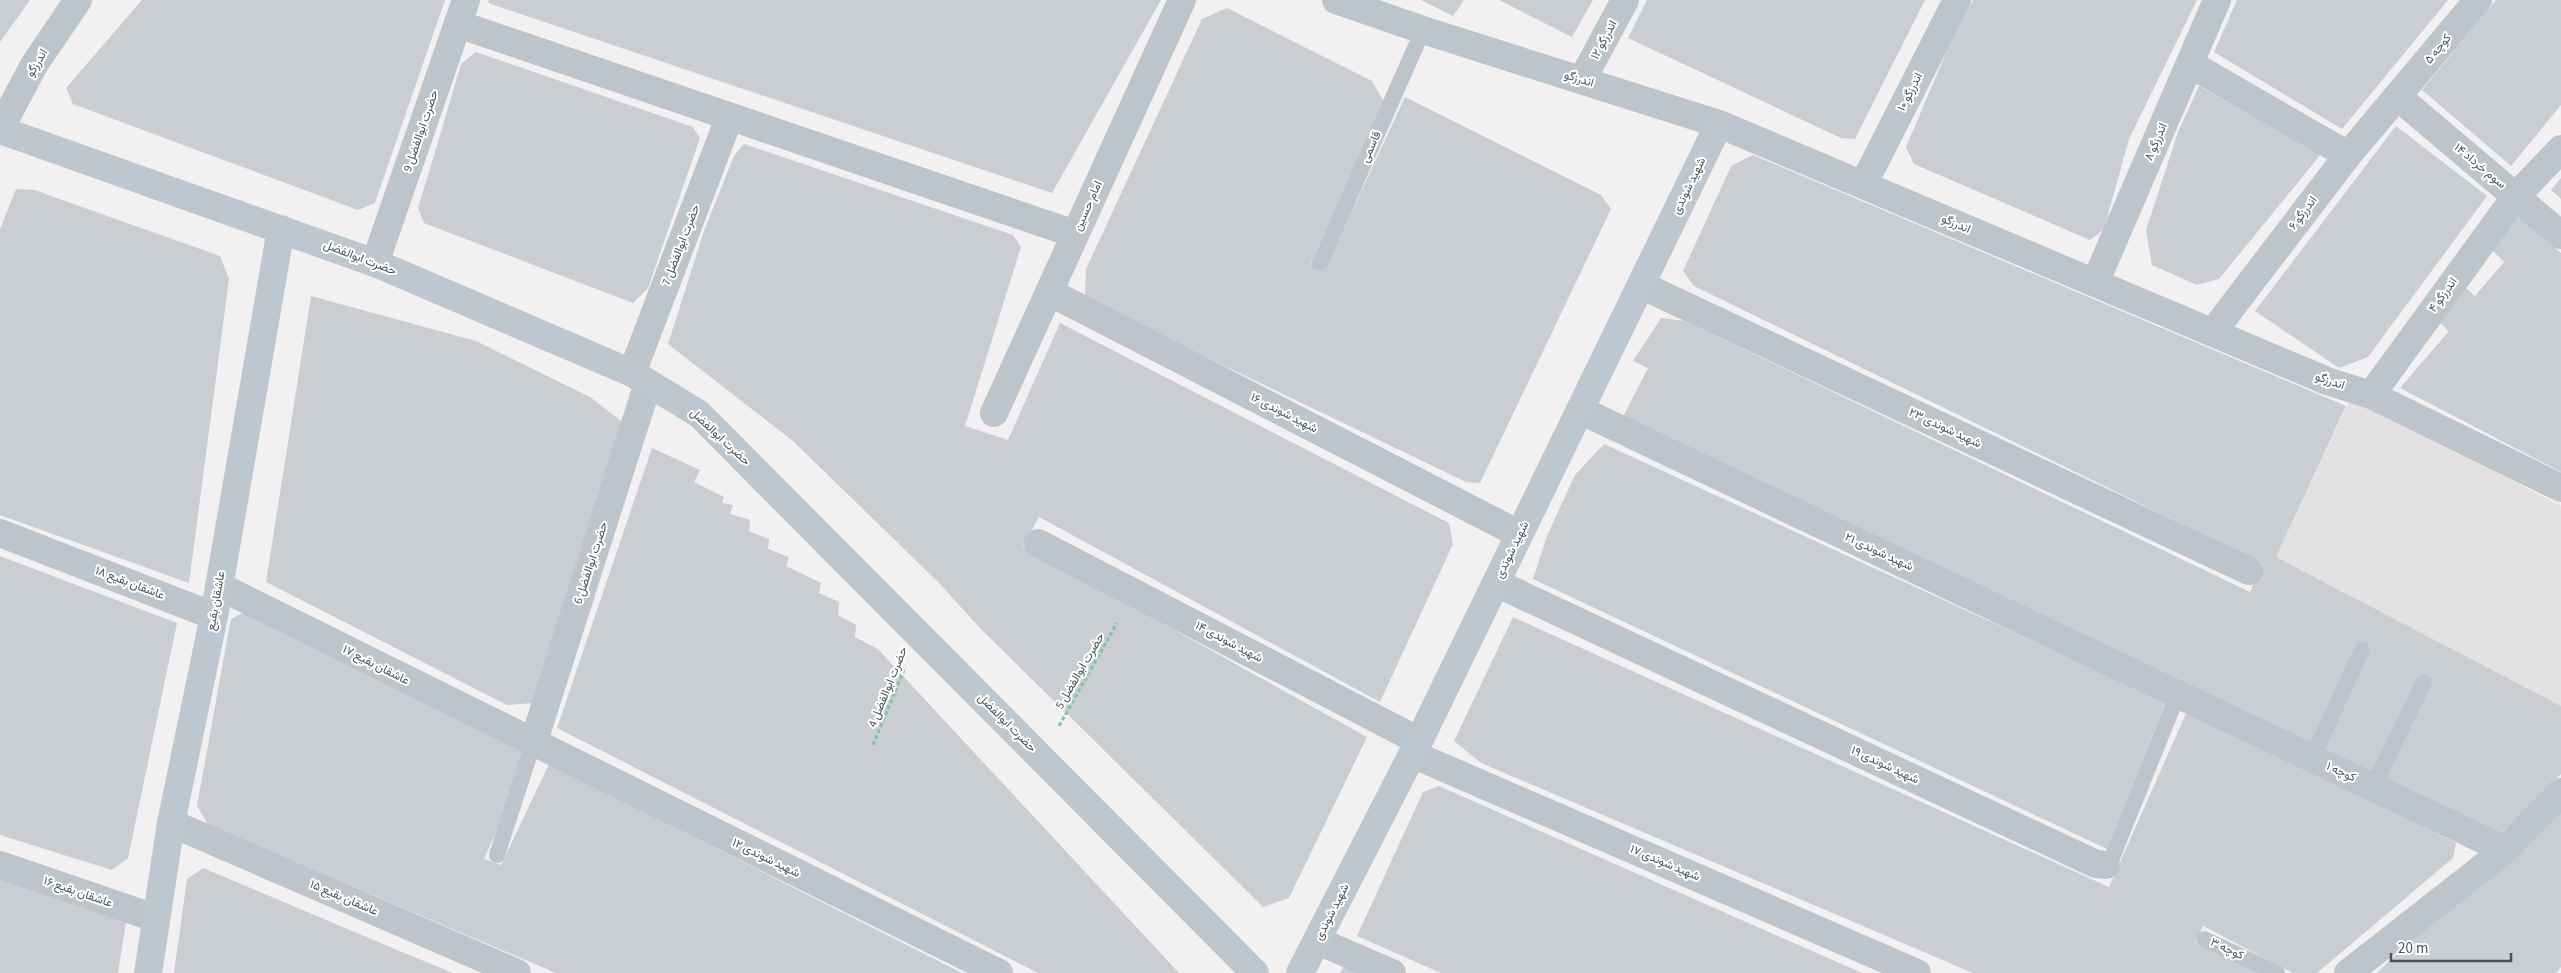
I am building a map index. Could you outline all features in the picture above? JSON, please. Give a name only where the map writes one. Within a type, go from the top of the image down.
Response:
[{"type":"street","name":"اندرزگو","points":[[0,130],[34,66],[78,0]]},
{"type":"street","name":"امام حسین","points":[[994,413],[1182,0]]},
{"type":"street","name":"اندرزگو","points":[[1336,0],[1422,30],[1719,124],[2327,381],[2371,395],[2561,488]]},
{"type":"street","name":"اندرزگو ۱۲","points":[[1582,80],[1625,0]]},
{"type":"street","name":"اندرزگو ۱۰","points":[[1863,185],[1957,0]]},
{"type":"street","name":"اندرزگو ۸","points":[[2095,283],[2217,0]]},
{"type":"street","name":"کوچه ۵","points":[[2398,97],[2478,0]]},
{"type":"street","points":[[462,12],[729,118],[1075,234]]},
{"type":"street","name":"حضرت ابوالفضل 9","points":[[375,263],[462,12]]},
{"type":"street","points":[[2190,64],[2348,155]]},
{"type":"street","name":"اندرزگو ۶","points":[[2212,333],[2348,155],[2398,97]]},
{"type":"street","name":"سوم خرداد ۱۴","points":[[2398,97],[2561,235]]},
{"type":"street","name":"حضرت ابوالفضل 7","points":[[640,378],[729,118]]},
{"type":"street","name":"شهید شوندی","points":[[1300,973],[1415,748],[1719,124]]},
{"type":"street","name":"حضرت ابوالفضل","points":[[0,130],[375,263],[640,378],[699,414],[1256,973]]},
{"type":"street","points":[[2516,196],[2561,149]]},
{"type":"street","name":"اندرزگو ۴","points":[[2371,395],[2516,196]]},
{"type":"street","name":"عاشقان بقیع","points":[[148,973],[171,823],[214,616],[281,229]]},
{"type":"street","name":"شهید شوندی ۲۳","points":[[1642,285],[2249,570]]},
{"type":"street","name":"شهید شوندی ۱۶","points":[[1049,292],[1520,534]]},
{"type":"street","name":"حضرت ابوالفضل 6","points":[[533,744],[640,378]]},
{"type":"street","name":"شهید شوندی ۲۱","points":[[1580,410],[2178,694]]},
{"type":"street","name":"عاشقان بقیع ۱۸","points":[[0,533],[214,616]]},
{"type":"street","name":"شهید شوندی ۱۴","points":[[1038,543],[1134,593],[1415,748]]},
{"type":"street","name":"شهید شوندی ۱۹","points":[[1496,583],[2087,860],[2106,865]]},
{"type":"street","name":"عاشقان بقیع ۱۷","points":[[219,586],[533,744]]},
{"type":"street","name":"کوچه ۱","points":[[2178,694],[2505,850]]},
{"type":"street","name":"شهید شوندی ۱۲","points":[[533,744],[998,973]]},
{"type":"street","name":"شهید شوندی ۱۷","points":[[1415,748],[1917,973]]},
{"type":"street","points":[[2348,973],[2505,850],[2561,792]]},
{"type":"street","name":"عاشقان بقیع ۱۵","points":[[171,823],[517,973]]},
{"type":"street","name":"عاشقان بقیع ۱۶","points":[[0,865],[155,918]]},
{"type":"street","points":[[1318,941],[1392,973]]},
{"type":"lane","name":"قاسمی","points":[[1320,263],[1422,30]]},
{"type":"lane","points":[[2312,758],[2362,650]]},
{"type":"lane","points":[[2373,787],[2424,682]]},
{"type":"lane","name":"شهید شوندی ۱۹","points":[[2106,865],[2111,860],[2178,694]]},
{"type":"lane","points":[[497,855],[533,744]]},
{"type":"lane","name":"کوچه ۳","points":[[2204,938],[2277,973]]},
{"type":"path","name":"حضرت ابوالفضل 5","points":[[1041,758],[1134,593]]},
{"type":"path","name":"حضرت ابوالفضل 4","points":[[873,745],[919,635]]},
{"type":"shaded area","points":[[2352,395],[2561,506],[2561,706],[2276,557]]},
{"type":"building","points":[[0,0],[30,0],[0,42]]},
{"type":"building","points":[[142,0],[445,0],[375,203],[358,210],[73,104],[66,88]]},
{"type":"building","points":[[489,0],[1161,0],[1052,193],[488,3]]},
{"type":"building","points":[[1421,0],[1464,0],[1453,16]]},
{"type":"building","points":[[1499,0],[1593,0],[1572,37]]},
{"type":"building","points":[[1647,0],[1925,0],[1855,139],[1841,138],[1628,38]]},
{"type":"building","points":[[1973,0],[2197,0],[2129,139],[2104,229],[2090,240],[1914,164],[1906,147],[1949,46]]},
{"type":"building","points":[[2237,0],[2448,0],[2342,129],[2214,52]]},
{"type":"building","points":[[2496,0],[2561,0],[2561,105],[2511,166],[2422,90]]},
{"type":"building","points":[[1227,8],[1372,81],[1384,102],[1311,263],[1325,269],[1405,97],[1601,195],[1611,209],[1480,483],[1466,482],[1085,299],[1086,269],[1202,19]]},
{"type":"building","points":[[476,52],[693,127],[700,138],[648,288],[633,303],[424,223],[418,208],[461,64]]},
{"type":"building","points":[[2199,86],[2321,154],[2219,279],[2197,285],[2152,265],[2146,230],[2178,132]]},
{"type":"building","points":[[2396,126],[2487,196],[2368,357],[2339,368],[2255,311]]},
{"type":"building","points":[[744,144],[1013,235],[1021,247],[965,426],[1008,440],[1060,323],[1449,523],[1453,544],[1380,702],[1039,517],[1023,546],[1367,737],[1289,898],[1263,907],[980,628],[939,583],[793,441],[668,344],[704,231],[734,156]]},
{"type":"building","points":[[1753,155],[2346,406],[2276,557],[2561,706],[2561,774],[2499,836],[1623,417],[1648,368],[1633,361],[1661,318],[1685,321],[2250,592],[2262,563],[1694,286],[1683,271],[1731,166]]},
{"type":"building","points":[[2561,178],[2561,199],[2551,190]]},
{"type":"building","points":[[16,189],[35,190],[220,256],[229,279],[189,583],[0,515],[0,229]]},
{"type":"building","points":[[2514,217],[2522,218],[2561,253],[2561,472],[2400,388],[2449,331],[2437,320],[2466,288],[2475,296],[2504,262],[2492,250]]},
{"type":"building","points":[[311,296],[476,341],[590,397],[625,424],[534,703],[507,705],[266,582]]},
{"type":"building","points":[[1604,444],[2118,680],[2165,704],[2107,849],[1533,579],[1547,536],[1575,475]]},
{"type":"building","points":[[652,448],[700,470],[694,482],[724,497],[722,503],[733,505],[730,514],[750,520],[749,531],[769,539],[768,549],[789,557],[786,566],[821,583],[819,593],[839,602],[838,615],[856,625],[855,637],[878,649],[1179,973],[1038,973],[557,728]]},
{"type":"building","points":[[0,556],[177,623],[128,858],[112,870],[0,835]]},
{"type":"building","points":[[247,611],[530,755],[484,859],[501,865],[549,764],[962,973],[556,973],[208,825],[197,806],[225,651],[231,619]]},
{"type":"building","points":[[1513,617],[2109,887],[2188,709],[2456,843],[2453,858],[2317,973],[2293,973],[2203,926],[2195,942],[2259,973],[1973,973],[1481,763],[1454,741]]},
{"type":"building","points":[[1439,786],[1862,973],[1441,973],[1357,936],[1423,792]]},
{"type":"building","points":[[2561,808],[2561,967],[2556,973],[2377,973],[2412,939]]},
{"type":"building","points":[[203,868],[453,973],[174,973],[187,879]]},
{"type":"building","points":[[0,878],[126,922],[118,973],[0,973]]},
{"type":"building","points":[[1344,966],[1360,973],[1340,973]]}]
